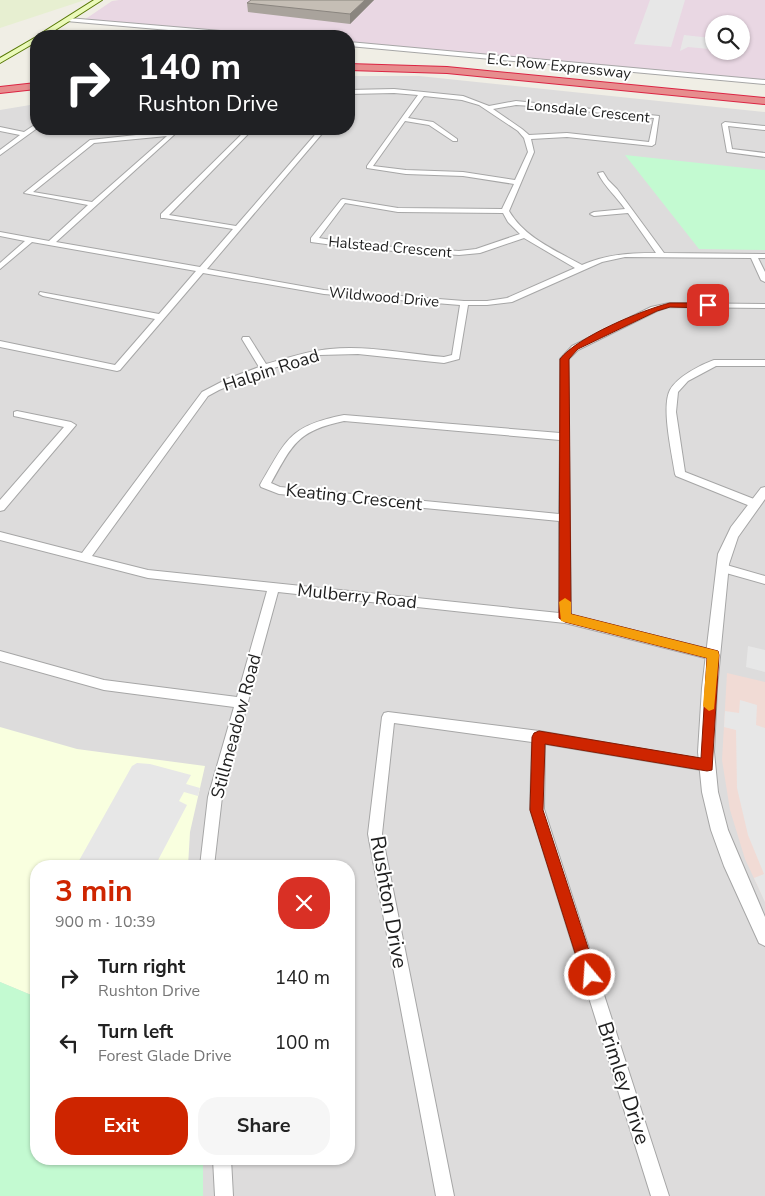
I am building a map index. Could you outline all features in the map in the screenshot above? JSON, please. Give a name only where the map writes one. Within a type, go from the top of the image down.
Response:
[{"type":"highway","name":"E.C. Row Expressway","points":[[355,61],[414,62],[765,95]]},
{"type":"highway","name":"E.C. Row Expressway","points":[[355,67],[447,70],[765,101]]},
{"type":"highway","points":[[0,90],[30,87]]},
{"type":"highway","points":[[0,95],[30,92]]},
{"type":"main road","points":[[51,30],[99,0]]},
{"type":"main road","points":[[0,61],[30,43]]},
{"type":"street","points":[[68,20],[186,30]]},
{"type":"street","points":[[355,45],[765,82]]},
{"type":"street","points":[[355,92],[394,91],[463,98],[489,108],[527,137],[531,152],[516,182],[505,211],[510,222],[525,236],[581,268]]},
{"type":"street","points":[[422,94],[369,167],[406,172],[463,174],[516,182]]},
{"type":"street","name":"Lonsdale Crescent","points":[[489,108],[516,103],[657,117],[652,144],[567,135],[527,137]]},
{"type":"street","points":[[404,119],[430,123],[455,140]]},
{"type":"street","points":[[765,128],[725,124],[729,151],[765,155]]},
{"type":"street","points":[[0,130],[26,134]]},
{"type":"street","points":[[0,153],[30,131]]},
{"type":"street","points":[[94,204],[28,193],[92,141],[153,135]]},
{"type":"street","points":[[51,243],[171,135]]},
{"type":"street","points":[[237,228],[164,216],[244,135]]},
{"type":"street","points":[[0,344],[116,368],[318,135]]},
{"type":"street","points":[[601,173],[605,181],[615,190],[661,254]]},
{"type":"street","name":"Halstead Crescent","points":[[505,211],[398,210],[343,201],[314,240],[364,247],[460,253],[477,251],[525,236]]},
{"type":"street","points":[[594,214],[630,211]]},
{"type":"street","name":"Wildwood Drive","points":[[0,234],[324,292],[464,303],[488,303],[509,300],[600,260],[625,255],[765,256]]},
{"type":"street","points":[[0,267],[32,239]]},
{"type":"street","points":[[753,255],[765,280]]},
{"type":"street","points":[[43,294],[160,316]]},
{"type":"street","name":"Halpin Road","points":[[85,557],[205,394],[220,384],[265,369],[331,351],[444,360],[456,357],[464,303]]},
{"type":"street","points":[[565,618],[564,359],[575,348],[654,309],[670,305],[765,306]]},
{"type":"street","points":[[246,339],[265,369]]},
{"type":"street","points":[[754,504],[680,474],[671,412],[674,391],[685,379],[714,363],[765,363]]},
{"type":"street","points":[[0,507],[71,425],[17,414]]},
{"type":"street","name":"Keating Crescent","points":[[564,437],[337,420],[306,428],[293,438],[265,485],[279,490],[564,518]]},
{"type":"street","points":[[0,488],[12,491]]},
{"type":"street","points":[[765,491],[732,537],[723,568],[707,741],[710,791],[728,855],[765,937]]},
{"type":"street","name":"Mulberry Road","points":[[0,536],[148,574],[565,618],[714,655]]},
{"type":"street","points":[[723,568],[765,580]]},
{"type":"street","name":"Stillmeadow Road","points":[[208,860],[215,797],[274,588]]},
{"type":"street","points":[[0,656],[104,684],[241,703]]},
{"type":"street","name":"Rushton Drive","points":[[445,1196],[375,834],[388,717],[539,737],[707,766]]},
{"type":"street","name":"Brimley Drive","points":[[539,737],[536,810],[660,1196]]},
{"type":"street","points":[[222,1165],[224,1196]]},
{"type":"shaded area","points":[[0,0],[85,0],[0,28]]},
{"type":"shaded area","points":[[119,0],[765,0],[765,81],[355,45],[355,30],[196,30],[84,20],[112,1]]},
{"type":"shaded area","points":[[650,0],[685,0],[671,47],[634,44]]},
{"type":"shaded area","points":[[684,35],[705,37],[705,49],[688,47],[680,51]]},
{"type":"shaded area","points":[[355,76],[419,76],[765,112],[765,1196],[0,1196],[0,110],[30,105],[30,135],[355,135]]},
{"type":"shaded area","points":[[748,646],[765,650],[765,672],[746,667]]},
{"type":"shaded area","points":[[727,673],[765,682],[765,902],[745,859],[730,810],[722,760]]},
{"type":"shaded area","points":[[740,700],[757,705],[756,725],[765,728],[765,902],[754,878],[764,874],[748,835],[737,788],[736,730],[724,727],[725,711],[739,713]]},
{"type":"shaded area","points":[[0,727],[77,749],[205,766],[190,832],[188,860],[30,860],[30,994],[0,982]]},
{"type":"shaded area","points":[[137,763],[150,764],[191,775],[186,784],[200,788],[198,796],[184,792],[179,801],[187,805],[158,860],[79,860],[132,766]]},
{"type":"green space","points":[[625,155],[765,170],[765,250],[699,249]]},
{"type":"green space","points":[[0,982],[30,994],[30,1165],[203,1165],[203,1196],[0,1196]]},
{"type":"building","points":[[251,0],[365,0],[350,14],[247,3]]},
{"type":"slow traffic","points":[[565,602],[565,618],[714,655],[709,706]]},
{"type":"route","points":[[590,975],[536,810],[539,737],[707,766],[707,741],[714,655],[565,618],[564,359],[575,348],[654,309],[670,305],[708,305]]}]
